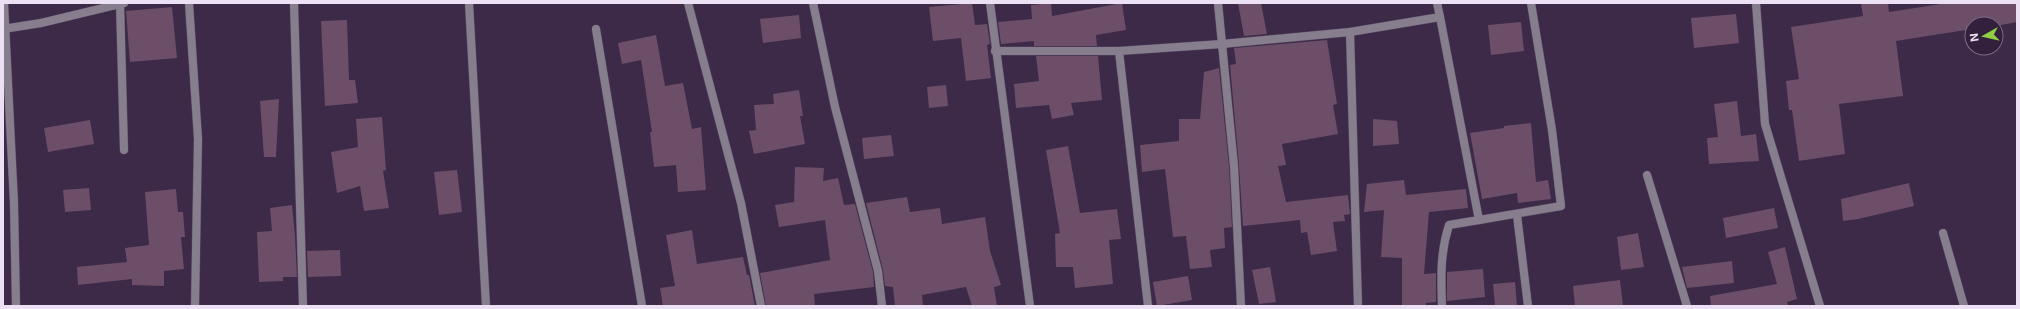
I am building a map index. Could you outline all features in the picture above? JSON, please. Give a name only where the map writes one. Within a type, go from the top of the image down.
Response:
[{"type":"street","points":[[4,3],[4,29],[14,203],[16,306]]},
{"type":"street","points":[[4,29],[41,24],[121,3],[124,150]]},
{"type":"street","points":[[189,3],[198,139],[195,306]]},
{"type":"street","points":[[294,3],[303,306]]},
{"type":"street","points":[[469,3],[486,306]]},
{"type":"street","points":[[688,3],[741,203],[761,306]]},
{"type":"street","points":[[813,3],[835,107],[878,271],[882,306]]},
{"type":"street","points":[[990,3],[1030,306]]},
{"type":"street","points":[[1218,3],[1234,166],[1241,306]]},
{"type":"street","points":[[1437,3],[1479,220]]},
{"type":"street","points":[[1442,306],[1440,264],[1444,241],[1449,226],[1561,206],[1552,130],[1531,3]]},
{"type":"street","points":[[1756,3],[1764,124],[1820,306]]},
{"type":"street","points":[[996,51],[1119,51],[1222,44],[1350,32],[1440,16]]},
{"type":"street","points":[[596,29],[642,306]]},
{"type":"street","points":[[1350,32],[1358,306]]},
{"type":"street","points":[[1119,51],[1148,306]]},
{"type":"street","points":[[1647,175],[1686,306]]},
{"type":"street","points":[[1516,215],[1528,306]]},
{"type":"street","points":[[1943,232],[1964,306]]},
{"type":"building","points":[[972,3],[975,25],[987,24],[990,44],[987,45],[991,78],[966,81],[961,38],[933,41],[929,7]]},
{"type":"building","points":[[1051,3],[1052,16],[1122,3],[1126,30],[1096,35],[1097,46],[1034,46],[1034,41],[1001,44],[998,22],[1032,19],[1031,5]]},
{"type":"building","points":[[1238,3],[1261,3],[1267,34],[1244,36]]},
{"type":"building","points":[[1861,3],[1888,3],[1889,12],[1947,3],[2017,3],[2017,22],[2004,24],[2004,16],[1964,16],[1964,30],[1896,41],[1903,96],[1839,104],[1845,154],[1799,161],[1792,110],[1789,110],[1786,81],[1799,79],[1791,27],[1863,16]]},
{"type":"building","points":[[172,7],[177,58],[130,62],[126,11]]},
{"type":"building","points":[[1736,14],[1739,43],[1694,48],[1691,18]]},
{"type":"building","points":[[799,15],[801,38],[763,43],[760,19]]},
{"type":"building","points":[[347,20],[349,80],[355,80],[358,103],[325,106],[321,21]]},
{"type":"building","points":[[1521,22],[1524,51],[1491,55],[1488,25]]},
{"type":"building","points":[[656,35],[665,86],[683,83],[692,129],[701,127],[706,190],[678,192],[676,165],[654,167],[650,132],[652,132],[641,60],[622,64],[618,43]]},
{"type":"building","points":[[1327,40],[1337,104],[1333,105],[1338,134],[1282,144],[1286,165],[1278,166],[1286,202],[1348,195],[1350,214],[1344,215],[1345,221],[1333,222],[1337,251],[1311,255],[1307,232],[1301,233],[1300,220],[1243,226],[1230,65],[1236,64],[1234,48]]},
{"type":"building","points":[[1036,56],[1098,56],[1102,100],[1071,103],[1074,115],[1052,119],[1049,105],[1016,108],[1014,84],[1039,81]]},
{"type":"building","points":[[1219,68],[1229,166],[1232,227],[1224,228],[1225,248],[1210,250],[1212,267],[1190,269],[1186,236],[1173,237],[1165,169],[1142,172],[1140,145],[1179,141],[1179,119],[1200,119],[1204,72]]},
{"type":"building","points":[[946,85],[948,106],[929,108],[927,87]]},
{"type":"building","points":[[799,90],[803,116],[800,116],[805,144],[754,154],[749,131],[756,130],[754,105],[774,104],[773,94]]},
{"type":"building","points":[[279,99],[276,157],[264,157],[260,101]]},
{"type":"building","points":[[1737,101],[1741,136],[1756,134],[1759,161],[1709,164],[1707,138],[1718,137],[1714,104]]},
{"type":"building","points":[[382,117],[386,170],[383,171],[389,208],[364,211],[360,186],[337,193],[331,152],[358,147],[356,119]]},
{"type":"building","points":[[1373,119],[1397,121],[1399,144],[1373,146]]},
{"type":"building","points":[[90,120],[94,144],[48,152],[44,128]]},
{"type":"building","points":[[1531,123],[1536,182],[1548,180],[1551,199],[1518,203],[1517,193],[1482,199],[1470,133],[1504,128],[1504,126]]},
{"type":"building","points":[[891,135],[894,156],[864,159],[862,138]]},
{"type":"building","points":[[1068,146],[1080,213],[1117,209],[1121,239],[1109,240],[1113,284],[1075,288],[1073,267],[1056,267],[1055,234],[1060,233],[1046,150]]},
{"type":"building","points":[[795,167],[824,168],[823,181],[838,178],[844,205],[855,204],[873,272],[874,287],[814,294],[815,306],[766,306],[760,273],[830,260],[825,220],[779,227],[775,205],[794,202]]},
{"type":"building","points":[[457,170],[462,212],[439,215],[434,172]]},
{"type":"building","points":[[1404,180],[1406,195],[1466,189],[1468,208],[1429,212],[1424,274],[1436,273],[1436,302],[1426,303],[1426,306],[1402,305],[1402,258],[1381,257],[1384,210],[1364,212],[1367,184]]},
{"type":"building","points":[[1909,183],[1914,206],[1843,221],[1841,199]]},
{"type":"building","points":[[89,188],[91,210],[65,212],[63,190]]},
{"type":"building","points":[[176,189],[178,212],[183,212],[185,237],[181,237],[184,269],[164,271],[164,286],[132,285],[132,279],[78,285],[77,267],[127,262],[125,248],[149,245],[145,192]]},
{"type":"building","points":[[907,197],[910,212],[940,208],[942,224],[985,217],[990,251],[1001,285],[994,287],[997,306],[972,306],[966,287],[922,295],[923,306],[895,306],[893,287],[885,286],[883,270],[866,203]]},
{"type":"building","points":[[292,205],[297,277],[283,277],[283,281],[259,282],[257,232],[272,231],[270,208]]},
{"type":"building","points":[[1774,208],[1778,228],[1726,238],[1723,218]]},
{"type":"building","points":[[692,230],[697,264],[743,257],[747,275],[749,275],[755,306],[663,306],[660,288],[675,286],[666,235]]},
{"type":"building","points":[[1638,233],[1644,267],[1621,270],[1617,237]]},
{"type":"building","points":[[1785,247],[1797,299],[1787,302],[1788,306],[1711,306],[1710,296],[1777,284],[1768,252]]},
{"type":"building","points":[[340,250],[341,276],[308,277],[307,251]]},
{"type":"building","points":[[1732,261],[1734,283],[1687,288],[1682,267]]},
{"type":"building","points":[[1270,267],[1276,302],[1259,304],[1252,270]]},
{"type":"building","points":[[1483,269],[1485,297],[1447,301],[1447,272]]},
{"type":"building","points":[[1188,276],[1192,300],[1157,306],[1153,282]]},
{"type":"building","points":[[1620,280],[1623,306],[1575,306],[1573,286]]},
{"type":"building","points":[[1515,282],[1517,306],[1495,306],[1493,284]]}]
